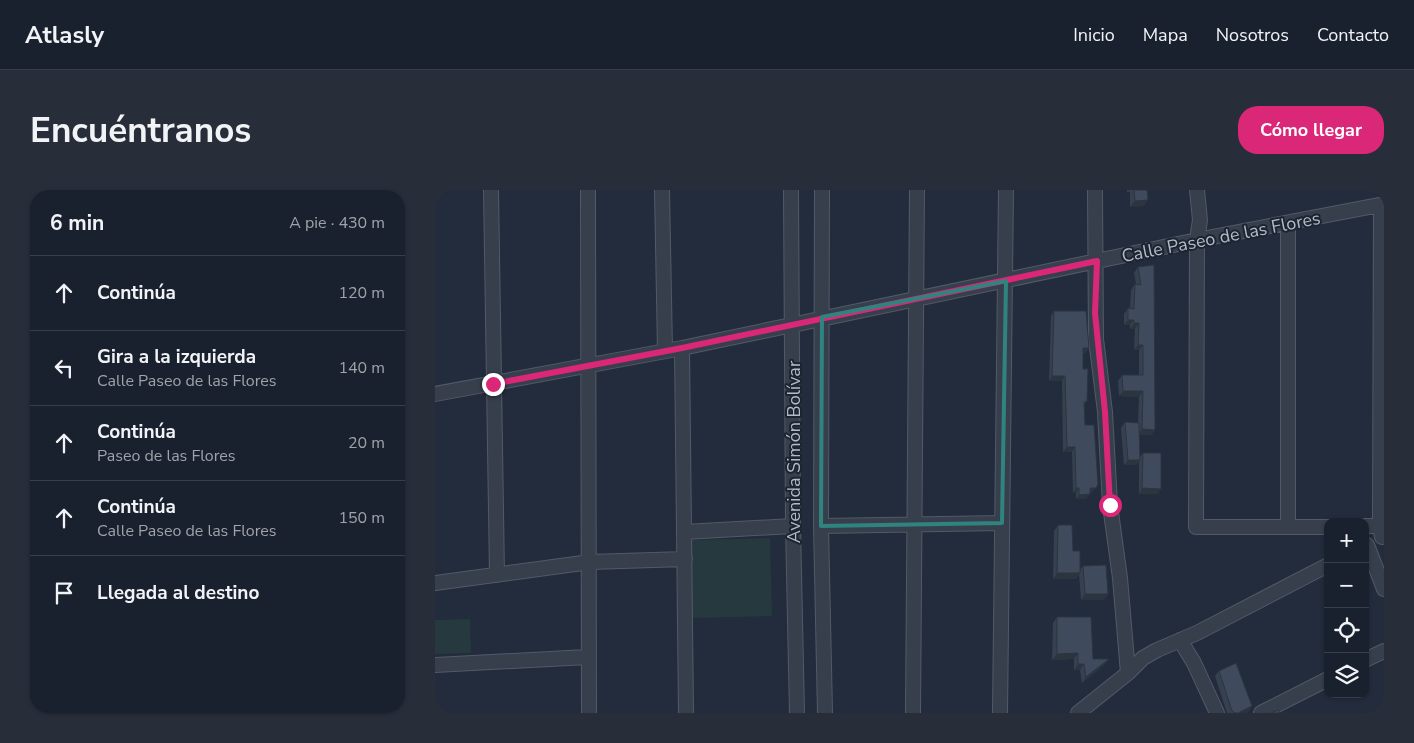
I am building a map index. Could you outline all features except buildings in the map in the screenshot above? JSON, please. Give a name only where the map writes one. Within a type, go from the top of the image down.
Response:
[{"type":"street","points":[[491,190],[497,575]]},
{"type":"street","points":[[588,190],[590,562],[587,657],[589,713]]},
{"type":"street","points":[[662,190],[665,352]]},
{"type":"street","name":"Avenida Simón Bolívar","points":[[791,190],[793,526],[797,713]]},
{"type":"street","name":"Avenida Simón Bolívar","points":[[822,190],[821,526],[825,713]]},
{"type":"street","points":[[913,713],[917,190]]},
{"type":"street","points":[[1000,713],[1006,190]]},
{"type":"street","points":[[1095,190],[1097,261],[1094,290],[1096,339],[1105,412],[1110,505],[1120,578],[1128,673]]},
{"type":"street","points":[[1197,190],[1200,220],[1197,240],[1196,527],[1324,527]]},
{"type":"street","points":[[1382,533],[1383,205]]},
{"type":"street","name":"Calle Paseo de las Flores","points":[[793,325],[822,317],[1006,281],[1197,240],[1383,205]]},
{"type":"street","points":[[1288,224],[1288,527]]},
{"type":"street","points":[[435,394],[665,352],[793,325]]},
{"type":"street","points":[[682,348],[686,713]]},
{"type":"street","points":[[821,526],[1002,523]]},
{"type":"street","points":[[684,532],[793,526]]},
{"type":"street","points":[[1369,528],[1382,533]]},
{"type":"street","points":[[1369,544],[1382,533]]},
{"type":"street","points":[[1369,553],[1384,589]]},
{"type":"street","points":[[435,583],[590,562],[685,559]]},
{"type":"street","points":[[1078,713],[1128,673],[1143,658],[1197,633],[1324,567]]},
{"type":"street","points":[[1180,640],[1194,663],[1217,713]]},
{"type":"street","points":[[1369,658],[1384,651]]},
{"type":"street","points":[[435,665],[587,657]]},
{"type":"street","points":[[1261,713],[1324,681]]},
{"type":"street","points":[[1204,713],[1209,698]]},
{"type":"highlighted area","points":[[1006,281],[1002,523],[821,526],[822,317]]},
{"type":"green space","points":[[770,538],[772,616],[692,618],[690,540]]},
{"type":"green space","points":[[470,619],[471,653],[435,654],[435,620]]},
{"type":"route","points":[[493,384],[682,348],[793,325],[822,317],[1097,261],[1094,290],[1096,339],[1105,412],[1110,505]]}]
